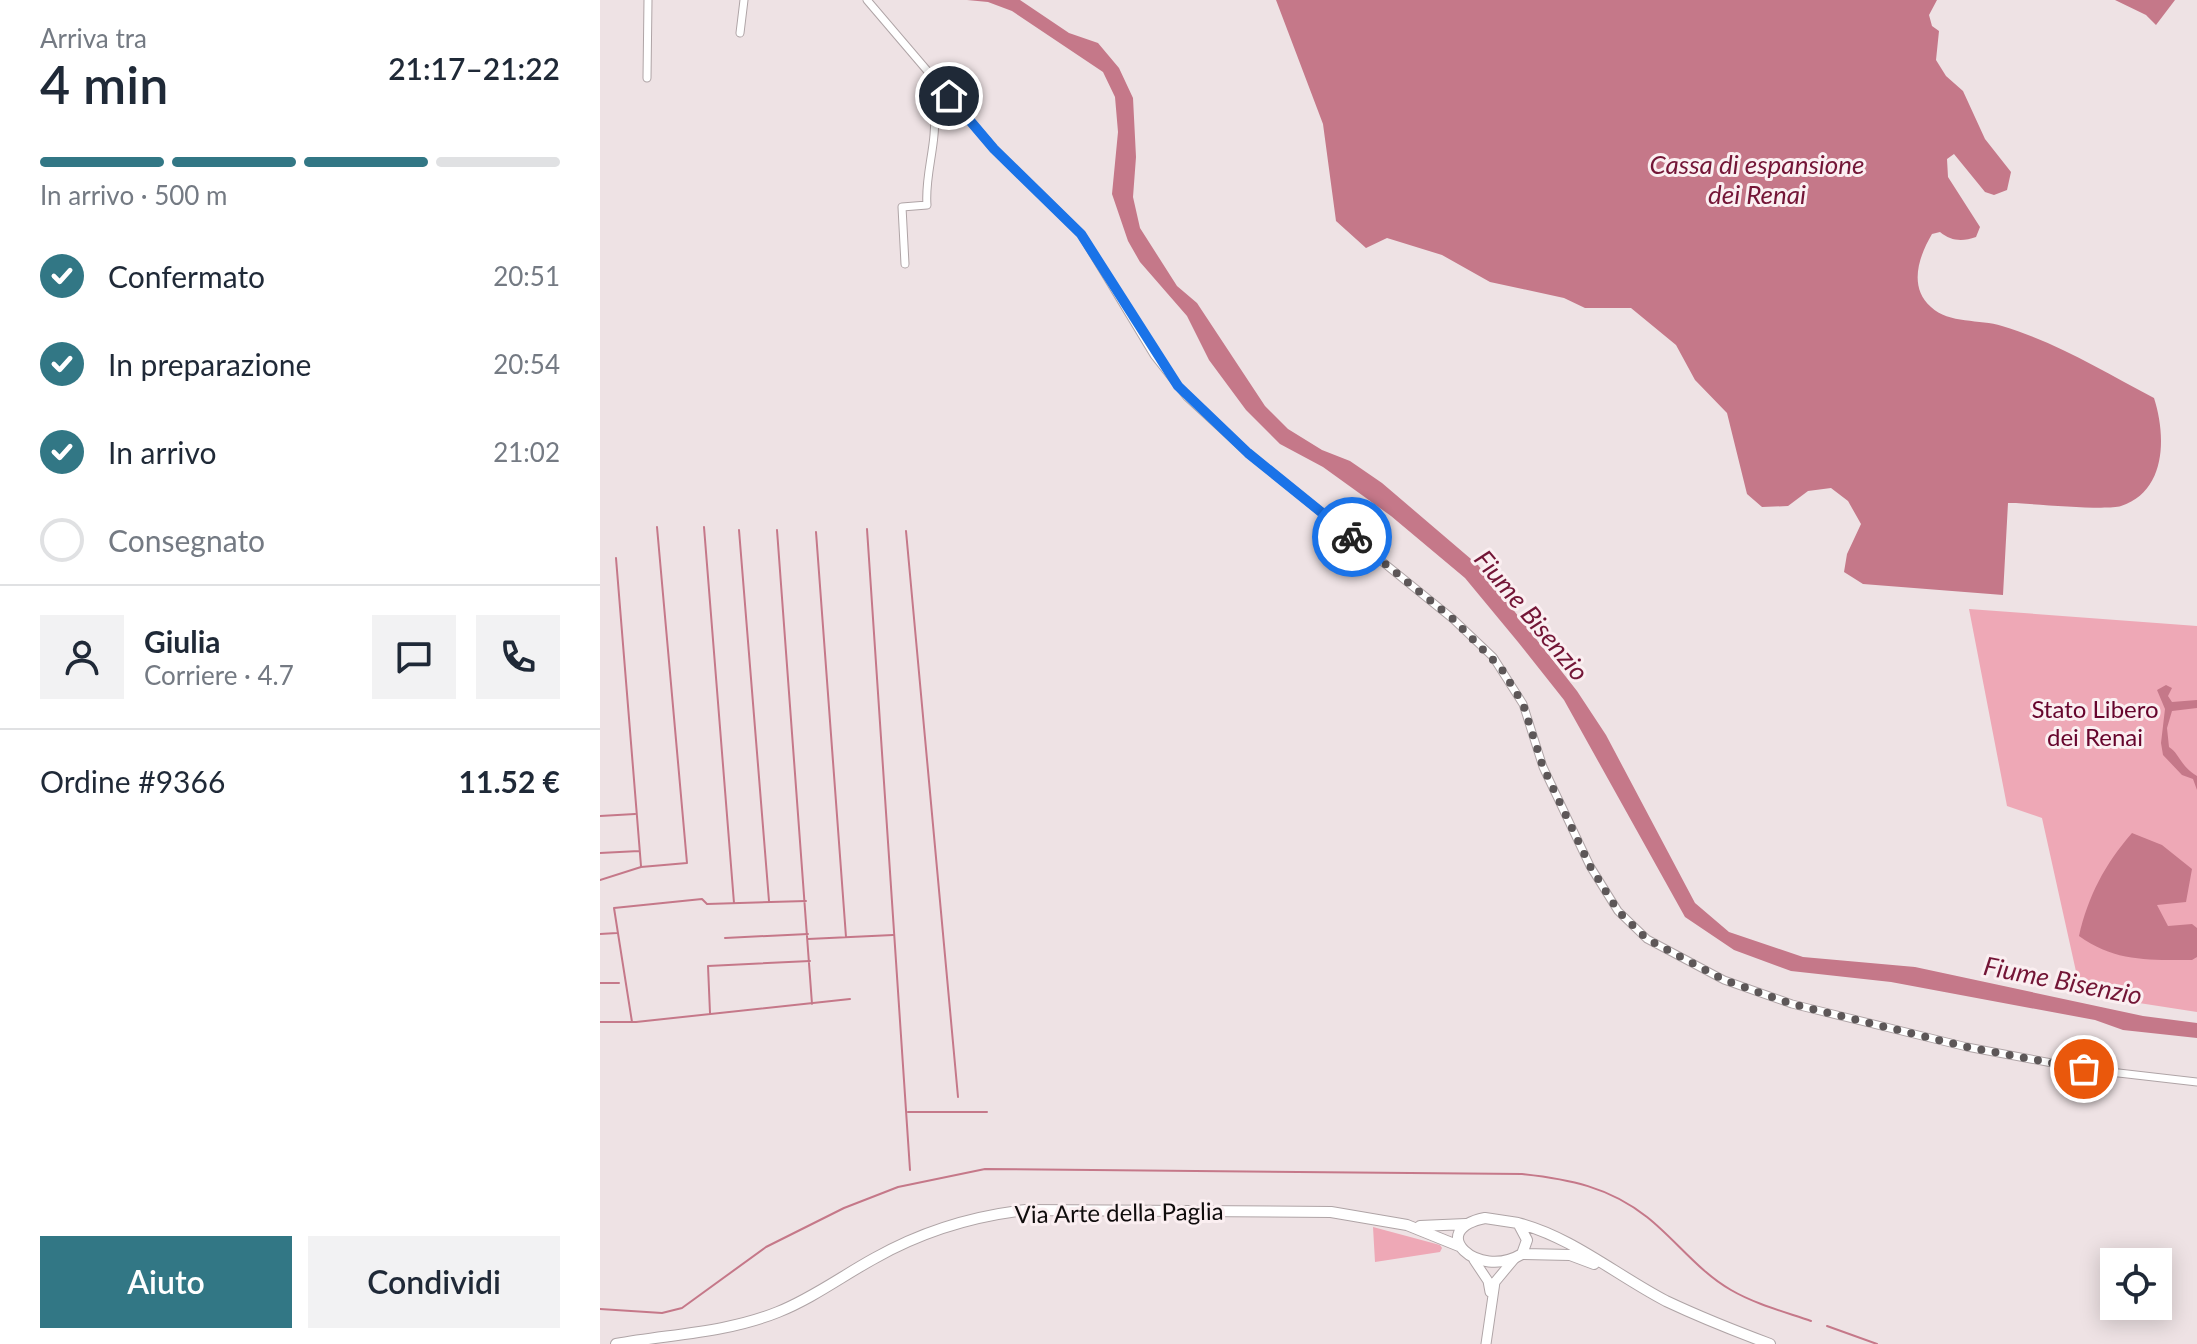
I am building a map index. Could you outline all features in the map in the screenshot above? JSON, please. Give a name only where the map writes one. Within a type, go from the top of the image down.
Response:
[{"type":"main road","name":"Via Arte della Paglia","points":[[616,1344],[718,1330],[768,1316],[812,1296],[904,1243],[965,1222],[1003,1213],[1048,1208],[1355,1214],[1407,1225],[1459,1246],[1474,1260],[1502,1262],[1518,1256],[1570,1255],[1622,1275]]},
{"type":"main road","name":"Via Arte della Paglia","points":[[1407,1225],[1466,1224],[1497,1218],[1537,1228],[1678,1306],[1770,1344]]},
{"type":"main road","points":[[1518,1223],[1527,1240],[1518,1256]]},
{"type":"main road","points":[[1459,1246],[1460,1230],[1466,1224]]},
{"type":"street","points":[[647,78],[648,0]]},
{"type":"street","points":[[740,33],[744,0]]},
{"type":"street","points":[[867,0],[994,149],[1081,234],[1154,355],[1187,397],[1248,453],[1453,619],[1493,657],[1523,704],[1543,767],[1590,866],[1618,911],[1647,939],[1724,980],[1792,1004],[2011,1055],[2084,1069],[2197,1082]]},
{"type":"street","points":[[905,264],[902,207],[927,205],[925,185],[930,176],[935,130],[933,76]]},
{"type":"street","points":[[1486,1344],[1495,1282],[1518,1256]]},
{"type":"street","points":[[1474,1260],[1488,1281],[1491,1297]]},
{"type":"green space","name":"Stato Libero dei Renai","points":[[1969,609],[2197,626],[2197,1012],[2081,994],[2042,818],[2007,806]]},
{"type":"green space","points":[[1373,1227],[1442,1248],[1440,1252],[1375,1262]]},
{"type":"water","points":[[967,0],[1020,0],[1069,33],[1098,43],[1119,68],[1133,98],[1136,157],[1133,197],[1140,228],[1177,286],[1197,303],[1265,406],[1288,429],[1322,450],[1350,461],[1382,483],[1478,565],[1577,691],[1606,735],[1695,903],[1729,932],[1803,957],[1915,967],[2143,1016],[2197,1023],[2197,1038],[2123,1030],[2095,1020],[1891,982],[1791,971],[1734,950],[1685,917],[1564,700],[1465,578],[1391,516],[1323,467],[1280,444],[1246,410],[1209,360],[1187,316],[1140,262],[1128,241],[1112,194],[1118,132],[1115,97],[1103,72],[1012,11],[988,2]]},
{"type":"water","name":"Cassa di espansione dei Renai","points":[[1276,0],[1937,0],[1929,15],[1932,26],[1939,31],[1936,60],[1946,76],[1963,91],[1985,139],[2011,172],[2007,190],[1994,195],[1985,192],[1954,154],[1947,159],[1948,177],[1980,227],[1976,237],[1966,240],[1953,239],[1940,232],[1932,234],[1918,271],[1924,299],[1947,316],[2002,326],[2042,340],[2154,398],[2161,444],[2155,475],[2136,499],[2121,506],[2008,503],[2003,595],[1863,584],[1844,572],[1847,554],[1861,524],[1848,501],[1831,488],[1808,491],[1788,506],[1762,507],[1747,494],[1727,413],[1695,380],[1676,345],[1631,308],[1585,308],[1564,298],[1490,282],[1442,255],[1387,238],[1366,248],[1336,221],[1323,124]]},
{"type":"water","points":[[2115,0],[2175,0],[2156,25],[2146,15]]},
{"type":"water","points":[[2166,685],[2172,688],[2168,696],[2172,702],[2197,700],[2197,708],[2172,711],[2167,728],[2169,747],[2197,776],[2197,790],[2193,779],[2182,775],[2163,755],[2161,743],[2165,709],[2157,690]]},
{"type":"water","points":[[2132,833],[2162,845],[2192,869],[2186,902],[2157,905],[2168,926],[2192,924],[2197,928],[2197,957],[2192,960],[2133,958],[2106,951],[2079,936],[2099,881]]},
{"type":"waterway","points":[[600,880],[641,867],[687,863],[657,527]]},
{"type":"waterway","points":[[704,527],[734,903]]},
{"type":"waterway","points":[[867,529],[910,1170]]},
{"type":"waterway","points":[[739,530],[769,901]]},
{"type":"waterway","points":[[777,530],[812,1004]]},
{"type":"waterway","points":[[906,531],[958,1097]]},
{"type":"waterway","points":[[816,532],[846,937]]},
{"type":"waterway","points":[[616,558],[641,866]]},
{"type":"waterway","points":[[600,816],[635,814]]},
{"type":"waterway","points":[[600,853],[639,851]]},
{"type":"waterway","points":[[632,1022],[614,908],[702,899],[707,904],[806,901]]},
{"type":"waterway","points":[[600,934],[617,933]]},
{"type":"waterway","points":[[725,938],[808,934]]},
{"type":"waterway","points":[[808,939],[893,935]]},
{"type":"waterway","points":[[710,1013],[708,966],[810,961]]},
{"type":"waterway","points":[[600,983],[619,983]]},
{"type":"waterway","points":[[600,1022],[636,1022],[850,999]]},
{"type":"waterway","points":[[908,1112],[987,1112]]},
{"type":"waterway","points":[[600,1309],[662,1313],[682,1308],[766,1247],[844,1208],[898,1187],[985,1169],[1522,1174],[1572,1182],[1618,1198],[1647,1217],[1708,1274],[1731,1290],[1760,1304],[1811,1321]]},
{"type":"waterway","points":[[1827,1326],[1877,1344]]},
{"type":"way so far","points":[[1352,537],[1453,619],[1484,647],[1501,668],[1523,704],[1543,767],[1590,866],[1610,901],[1647,939],[1683,961],[1724,980],[1792,1004],[1967,1047],[2084,1069]]},
{"type":"route","points":[[949,96],[1021,178],[1081,234],[1154,355],[1178,386],[1248,453],[1352,537]]},
{"type":"water label","name":"Fiume Bisenzio","points":[[1532,615]]},
{"type":"water label","name":"Fiume Bisenzio","points":[[2063,980]]}]
